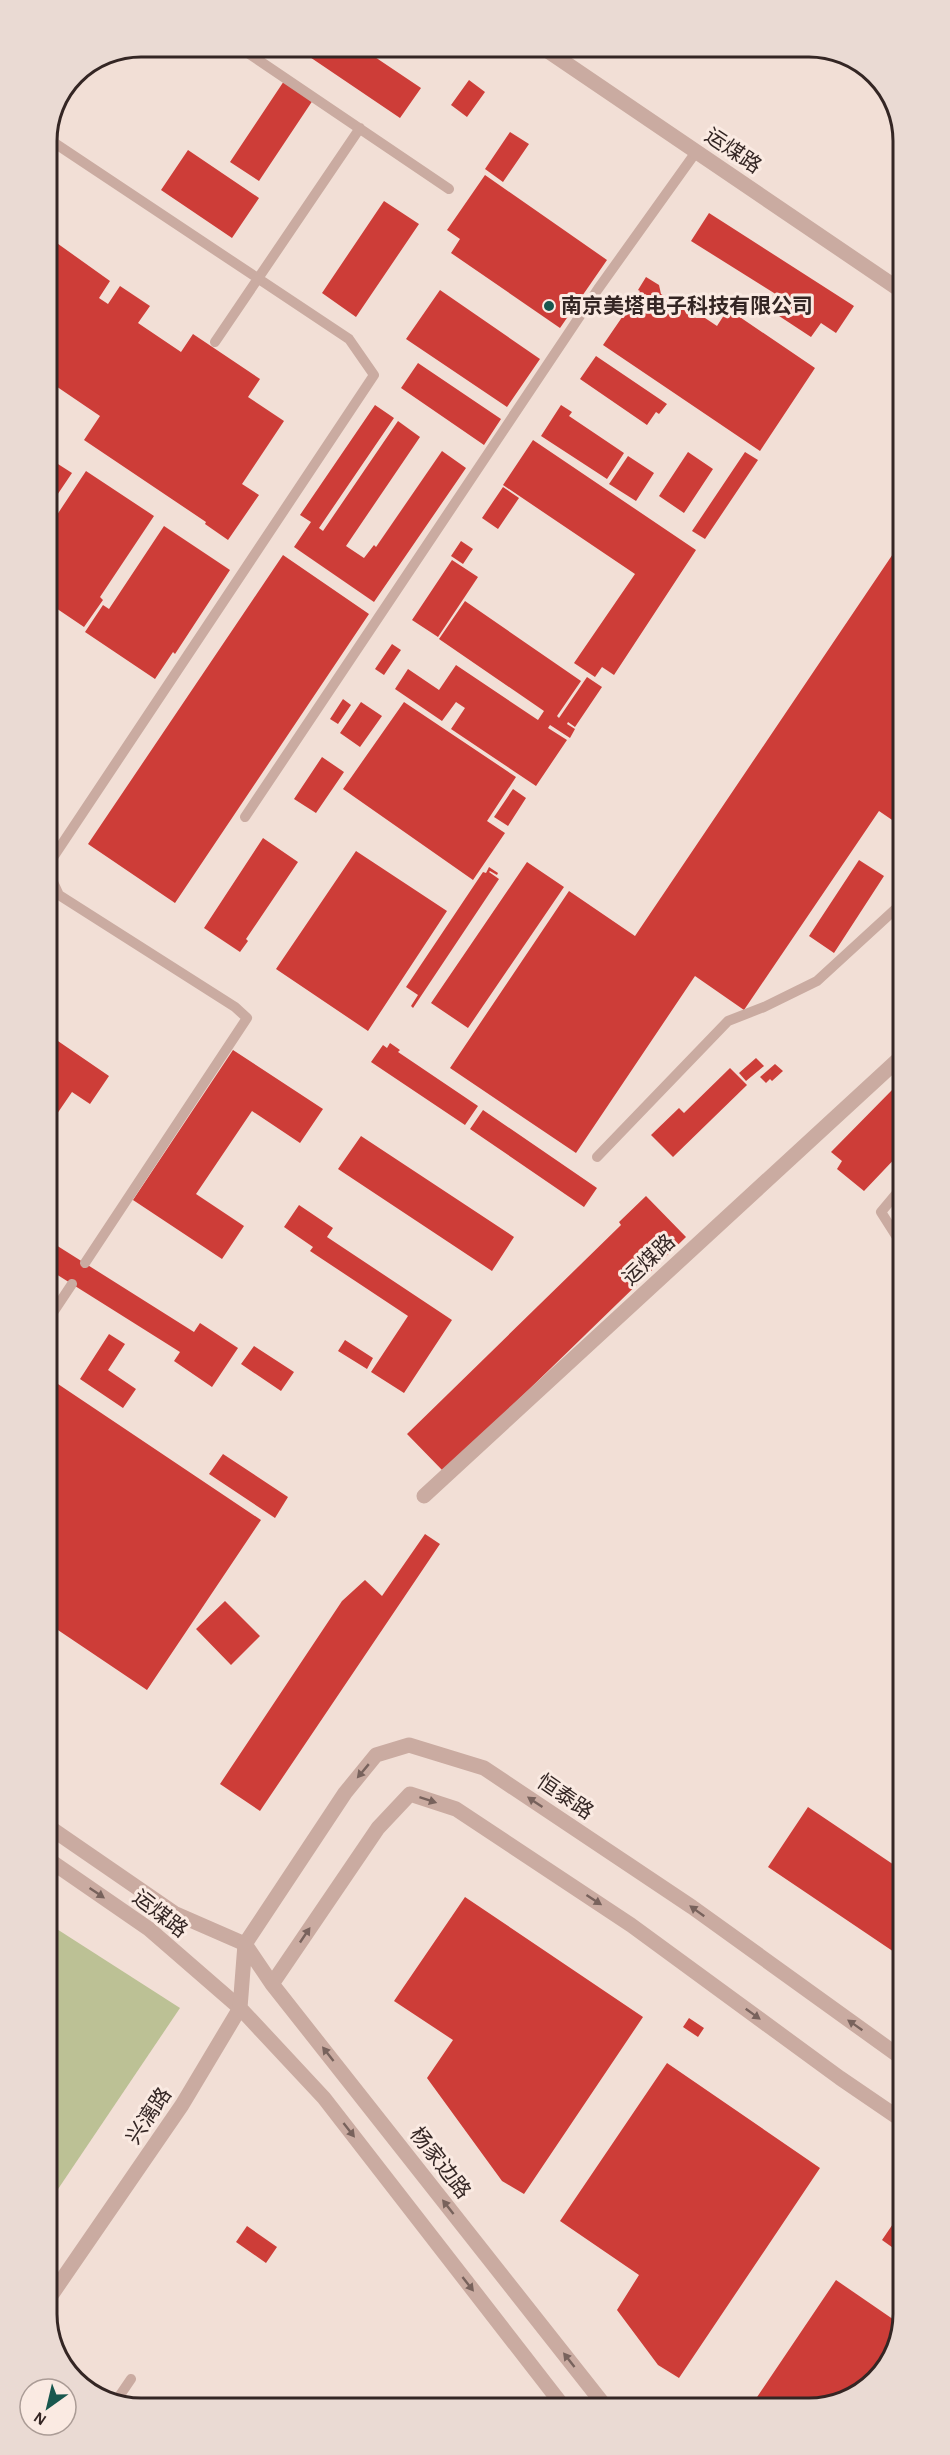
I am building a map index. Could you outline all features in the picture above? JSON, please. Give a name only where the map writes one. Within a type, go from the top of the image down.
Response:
[{"type":"street","name":"运煤路","points":[[557,57],[893,285]]},
{"type":"street","name":"运煤路","points":[[424,1496],[893,1064]]},
{"type":"street","name":"恒泰路","points":[[245,1944],[345,1793],[376,1755],[409,1745],[484,1768],[692,1907],[893,2051]]},
{"type":"street","points":[[272,1984],[378,1828],[410,1794],[456,1809],[631,1925],[893,2114]]},
{"type":"street","name":"运煤路","points":[[57,1833],[174,1913],[245,1944]]},
{"type":"street","name":"运煤路","points":[[57,1866],[149,1929],[240,2008]]},
{"type":"street","name":"杨家边路","points":[[245,1944],[272,1984],[599,2398]]},
{"type":"street","name":"兴漓路","points":[[57,2287],[182,2105],[240,2008],[245,1944]]},
{"type":"street","points":[[240,2008],[324,2098],[557,2398]]},
{"type":"lane","points":[[255,57],[449,189]]},
{"type":"lane","points":[[215,342],[360,128]]},
{"type":"lane","points":[[57,145],[349,339],[374,375],[57,850]]},
{"type":"lane","points":[[245,817],[591,299],[696,152]]},
{"type":"lane","points":[[57,891],[59,895],[235,1007],[247,1018],[86,1263]]},
{"type":"lane","points":[[597,1157],[728,1021],[764,1007],[817,981],[893,911]]},
{"type":"lane","points":[[893,1198],[881,1212],[893,1231]]},
{"type":"lane","points":[[57,1306],[72,1284]]},
{"type":"lane","points":[[120,2395],[131,2379]]},
{"type":"green space","points":[[57,1929],[180,2008],[57,2191]]},
{"type":"building","points":[[310,57],[375,57],[421,88],[400,118]]},
{"type":"building","points":[[469,80],[485,92],[467,117],[451,105]]},
{"type":"building","points":[[284,81],[313,100],[259,181],[230,162]]},
{"type":"building","points":[[510,132],[529,144],[503,182],[485,169]]},
{"type":"building","points":[[188,150],[259,198],[232,238],[161,190]]},
{"type":"building","points":[[485,175],[607,260],[560,328],[451,253],[460,239],[447,230]]},
{"type":"building","points":[[384,201],[419,224],[356,317],[322,293]]},
{"type":"building","points":[[709,213],[854,306],[836,333],[821,323],[811,337],[773,312],[782,298],[691,241]]},
{"type":"building","points":[[57,243],[110,281],[99,298],[108,304],[120,286],[150,306],[138,323],[181,352],[193,334],[260,379],[248,397],[284,421],[242,484],[259,495],[228,540],[205,524],[206,522],[84,440],[100,416],[57,387]]},
{"type":"building","points":[[646,277],[659,285],[661,294],[696,318],[705,318],[717,326],[728,309],[815,368],[760,451],[603,345],[640,291],[638,290]]},
{"type":"building","points":[[440,290],[540,359],[507,407],[406,339]]},
{"type":"building","points":[[596,356],[667,404],[659,414],[656,412],[647,425],[580,379]]},
{"type":"building","points":[[418,363],[501,419],[484,445],[401,388]]},
{"type":"building","points":[[375,405],[394,418],[319,528],[323,531],[398,421],[420,437],[346,546],[364,558],[374,545],[376,547],[442,451],[466,468],[374,602],[294,547],[311,522],[300,515]]},
{"type":"building","points":[[561,405],[572,412],[569,416],[624,453],[607,479],[541,436]]},
{"type":"building","points":[[533,440],[696,550],[614,675],[602,667],[595,677],[574,663],[635,574],[503,485]]},
{"type":"building","points":[[688,452],[713,469],[684,513],[659,496]]},
{"type":"building","points":[[745,452],[758,460],[705,539],[692,531]]},
{"type":"building","points":[[628,456],[654,473],[636,501],[609,484]]},
{"type":"building","points":[[57,463],[72,473],[57,495]]},
{"type":"building","points":[[86,471],[154,516],[100,597],[103,600],[84,627],[57,609],[57,515]]},
{"type":"building","points":[[503,487],[519,498],[498,529],[482,518]]},
{"type":"building","points":[[164,526],[230,570],[175,654],[173,652],[155,679],[85,632],[103,605],[109,609]]},
{"type":"building","points":[[461,541],[473,549],[463,564],[451,556]]},
{"type":"building","points":[[893,554],[893,821],[879,811],[744,1010],[695,976],[576,1153],[450,1068],[569,891],[635,936]]},
{"type":"building","points":[[283,555],[369,614],[175,903],[88,844]]},
{"type":"building","points":[[452,560],[478,577],[438,637],[412,620]]},
{"type":"building","points":[[465,601],[581,681],[557,716],[559,718],[587,677],[602,687],[575,727],[568,722],[567,724],[575,729],[570,738],[550,725],[548,728],[567,740],[536,786],[451,729],[465,708],[456,702],[442,721],[395,689],[408,669],[439,690],[456,665],[538,720],[544,711],[439,639]]},
{"type":"building","points":[[392,644],[401,650],[384,675],[375,669]]},
{"type":"building","points":[[343,699],[351,705],[338,724],[330,719]]},
{"type":"building","points":[[361,702],[382,716],[360,747],[340,733]]},
{"type":"building","points":[[404,702],[516,777],[487,821],[505,833],[473,880],[343,789]]},
{"type":"building","points":[[322,757],[344,772],[316,813],[294,799]]},
{"type":"building","points":[[513,789],[526,798],[508,826],[494,817]]},
{"type":"building","points":[[263,838],[298,862],[246,939],[248,941],[240,952],[204,928]]},
{"type":"building","points":[[356,851],[447,911],[368,1031],[276,969]]},
{"type":"building","points":[[859,860],[884,876],[834,953],[809,936]]},
{"type":"building","points":[[527,862],[564,887],[468,1028],[431,1003]]},
{"type":"building","points":[[489,867],[498,873],[497,875],[489,872],[499,879],[413,1008],[411,1006],[418,995],[406,987],[483,872],[486,873]]},
{"type":"building","points":[[57,1040],[109,1076],[90,1104],[72,1092],[57,1114]]},
{"type":"building","points":[[390,1043],[400,1050],[398,1052],[478,1106],[465,1125],[371,1062],[383,1045],[387,1048]]},
{"type":"building","points":[[233,1050],[323,1109],[300,1143],[252,1111],[196,1194],[244,1226],[222,1259],[133,1200]]},
{"type":"building","points":[[756,1058],[764,1066],[746,1081],[739,1073]]},
{"type":"building","points":[[775,1064],[783,1071],[772,1081],[770,1079],[766,1083],[760,1077]]},
{"type":"building","points":[[730,1068],[747,1085],[673,1157],[651,1135],[679,1108],[684,1113]]},
{"type":"building","points":[[893,1089],[893,1160],[864,1191],[837,1169],[842,1161],[831,1152]]},
{"type":"building","points":[[483,1110],[597,1188],[584,1207],[470,1129]]},
{"type":"building","points":[[361,1136],[514,1237],[492,1271],[338,1169]]},
{"type":"building","points":[[646,1196],[686,1237],[444,1472],[407,1434],[621,1225],[619,1222]]},
{"type":"building","points":[[299,1205],[333,1228],[327,1237],[452,1320],[404,1393],[371,1372],[408,1316],[310,1251],[313,1247],[284,1227]]},
{"type":"building","points":[[57,1246],[194,1332],[200,1323],[238,1348],[212,1387],[174,1361],[180,1352],[57,1275]]},
{"type":"building","points":[[109,1334],[125,1344],[108,1370],[136,1389],[123,1408],[80,1379]]},
{"type":"building","points":[[345,1340],[373,1358],[367,1369],[338,1351]]},
{"type":"building","points":[[254,1346],[294,1372],[281,1391],[241,1364]]},
{"type":"building","points":[[57,1383],[261,1520],[147,1690],[57,1629]]},
{"type":"building","points":[[223,1454],[288,1497],[275,1518],[209,1474]]},
{"type":"building","points":[[425,1534],[440,1544],[260,1811],[220,1784],[342,1601],[365,1580],[382,1596]]},
{"type":"building","points":[[225,1601],[260,1636],[231,1665],[196,1629]]},
{"type":"building","points":[[808,1807],[893,1864],[893,1951],[768,1867]]},
{"type":"building","points":[[465,1897],[643,2017],[524,2194],[502,2181],[427,2078],[453,2040],[394,2001]]},
{"type":"building","points":[[689,2018],[704,2028],[698,2037],[683,2027]]},
{"type":"building","points":[[667,2063],[820,2168],[679,2378],[658,2365],[617,2310],[639,2275],[560,2221]]},
{"type":"building","points":[[893,2224],[893,2248],[882,2240]]},
{"type":"building","points":[[247,2226],[277,2247],[266,2263],[236,2242]]},
{"type":"building","points":[[836,2280],[892,2319],[889,2341],[884,2351],[876,2365],[856,2384],[831,2395],[820,2397],[756,2398]]},
{"type":"place","name":"南京美塔电子科技有限公司","points":[[549,306]]}]
